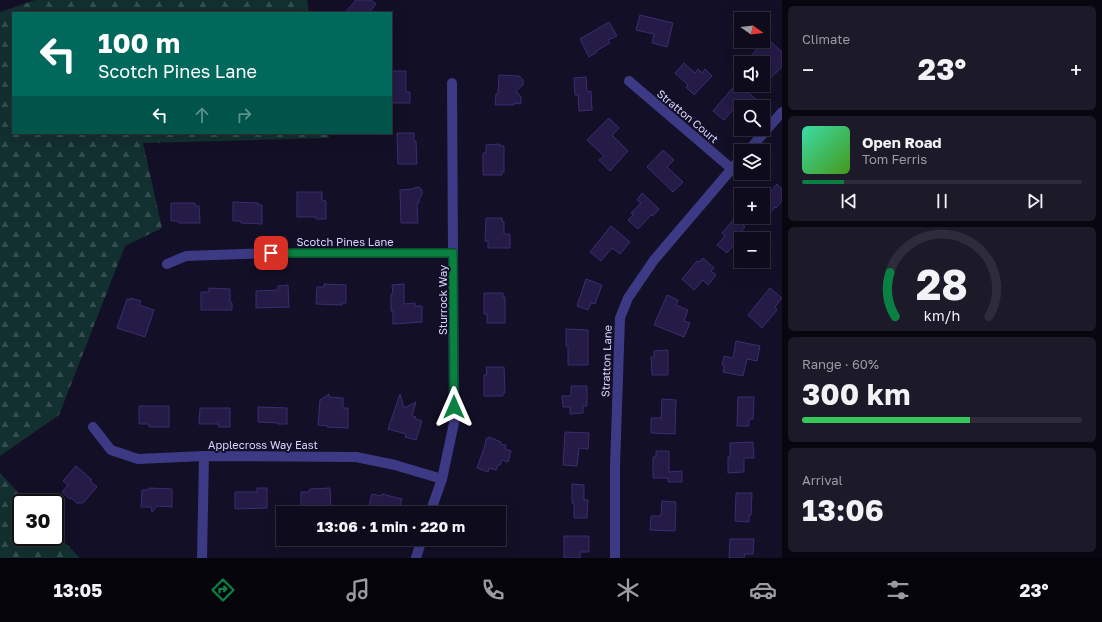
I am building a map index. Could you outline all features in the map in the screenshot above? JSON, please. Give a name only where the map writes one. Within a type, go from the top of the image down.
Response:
[{"type":"street","name":"Stratton Court","points":[[629,81],[732,169]]},
{"type":"street","name":"Sturrock Way","points":[[432,506],[442,479],[454,422],[452,83]]},
{"type":"street","points":[[754,144],[782,112]]},
{"type":"street","name":"Stratton Lane","points":[[615,558],[615,466],[620,318],[628,298],[654,260],[734,167]]},
{"type":"street","name":"Scotch Pines Lane","points":[[167,264],[186,256],[271,253],[453,253]]},
{"type":"street","name":"Applecross Way East","points":[[93,427],[111,450],[138,459],[204,456],[356,457],[395,464],[442,479]]},
{"type":"street","points":[[202,558],[204,456]]},
{"type":"street","points":[[416,558],[420,546]]},
{"type":"green space","points":[[35,0],[307,0],[309,12],[12,12],[12,134],[328,134],[329,138],[143,143],[162,228],[125,246],[59,415],[0,456],[0,12]]},
{"type":"green space","points":[[0,473],[20,494],[12,494],[12,546],[64,546],[64,541],[80,558],[0,558]]},
{"type":"building","points":[[356,0],[371,0],[376,4],[370,12],[346,12]]},
{"type":"building","points":[[640,15],[673,23],[667,47],[652,43],[654,34],[636,30]]},
{"type":"building","points":[[609,22],[617,36],[608,40],[610,43],[589,57],[580,39]]},
{"type":"building","points":[[770,41],[782,52],[782,67],[770,78],[770,56],[751,56],[758,48],[770,48]]},
{"type":"building","points":[[684,63],[695,73],[698,69],[702,73],[705,69],[712,76],[694,95],[686,87],[688,85],[675,73]]},
{"type":"building","points":[[392,71],[406,71],[406,92],[410,92],[410,103],[392,103]]},
{"type":"building","points":[[499,75],[519,76],[523,80],[523,85],[516,91],[521,97],[521,104],[514,103],[514,105],[495,105],[496,94],[498,94]]},
{"type":"building","points":[[586,77],[587,92],[591,91],[592,110],[579,111],[578,95],[575,95],[574,78]]},
{"type":"building","points":[[734,86],[734,92],[747,92],[756,99],[734,100],[734,109],[724,120],[713,111]]},
{"type":"building","points":[[609,118],[619,128],[612,135],[628,151],[610,171],[599,160],[604,156],[587,140]]},
{"type":"building","points":[[397,133],[414,133],[414,141],[416,141],[417,164],[398,164]]},
{"type":"building","points":[[500,144],[500,146],[504,146],[504,172],[502,172],[502,175],[483,175],[483,153],[486,153],[486,145]]},
{"type":"building","points":[[663,150],[674,160],[667,167],[683,182],[673,192],[647,167]]},
{"type":"building","points":[[777,184],[782,189],[782,201],[770,213],[770,192]]},
{"type":"building","points":[[419,187],[422,190],[422,195],[419,199],[419,203],[417,203],[418,223],[401,223],[400,190]]},
{"type":"building","points":[[297,192],[322,192],[322,200],[326,201],[326,219],[316,219],[316,217],[297,217]]},
{"type":"building","points":[[642,193],[659,209],[638,229],[628,220],[634,214],[631,213],[641,203],[637,200]]},
{"type":"building","points":[[233,202],[258,203],[258,205],[262,205],[262,224],[233,221]]},
{"type":"building","points":[[171,203],[195,203],[195,206],[199,206],[200,223],[179,223],[179,221],[171,221]]},
{"type":"building","points":[[486,218],[502,218],[504,222],[504,234],[510,234],[510,248],[488,248],[488,241],[485,241]]},
{"type":"building","points":[[734,219],[734,224],[742,224],[745,227],[741,232],[734,232],[734,245],[727,253],[717,245],[725,236],[722,233]]},
{"type":"building","points":[[611,226],[630,242],[620,254],[612,248],[601,261],[590,252]]},
{"type":"building","points":[[703,258],[714,268],[711,271],[716,275],[708,285],[703,280],[694,290],[682,279],[697,261],[699,262]]},
{"type":"building","points":[[586,279],[602,285],[595,304],[591,303],[588,310],[577,306]]},
{"type":"building","points":[[324,284],[346,285],[346,303],[342,303],[342,305],[316,304],[317,287],[324,287]]},
{"type":"building","points":[[404,284],[404,304],[415,303],[415,306],[422,306],[422,322],[393,324],[393,311],[391,311],[391,294],[393,294],[392,285]]},
{"type":"building","points":[[288,285],[289,307],[256,308],[256,291],[278,290],[278,286]]},
{"type":"building","points":[[209,288],[230,289],[230,302],[232,303],[232,310],[201,310],[201,292],[209,292]]},
{"type":"building","points":[[770,288],[782,298],[775,307],[777,310],[762,328],[748,315]]},
{"type":"building","points":[[484,293],[503,293],[503,297],[505,297],[505,323],[487,323],[487,314],[484,314]]},
{"type":"building","points":[[667,295],[678,300],[676,305],[688,310],[684,321],[690,323],[684,337],[654,325]]},
{"type":"building","points":[[130,298],[141,301],[139,305],[154,310],[145,337],[117,328],[127,299],[130,300]]},
{"type":"building","points":[[566,329],[588,330],[588,365],[568,365]]},
{"type":"building","points":[[736,341],[760,346],[757,361],[747,359],[743,376],[723,372],[724,366],[722,365],[724,356],[733,358]]},
{"type":"building","points":[[668,350],[668,375],[652,375],[651,357],[654,357],[654,351]]},
{"type":"building","points":[[486,367],[504,367],[505,393],[503,393],[503,396],[484,396],[484,375],[487,375]]},
{"type":"building","points":[[571,386],[587,386],[587,406],[583,406],[583,413],[570,414],[570,407],[563,407],[562,396],[571,396]]},
{"type":"building","points":[[329,394],[329,397],[343,398],[343,408],[348,408],[348,428],[318,425],[320,400]]},
{"type":"building","points":[[400,394],[404,408],[416,402],[412,416],[416,417],[415,419],[422,421],[416,440],[405,437],[406,434],[388,429]]},
{"type":"building","points":[[738,397],[754,397],[753,419],[749,419],[749,426],[737,426]]},
{"type":"building","points":[[662,399],[676,400],[675,434],[651,433],[651,418],[661,418]]},
{"type":"building","points":[[139,406],[169,406],[169,427],[149,427],[149,424],[139,424]]},
{"type":"building","points":[[258,407],[287,408],[287,424],[258,422]]},
{"type":"building","points":[[200,408],[230,408],[230,427],[219,427],[219,424],[199,424]]},
{"type":"building","points":[[565,432],[589,433],[588,449],[579,448],[577,466],[563,465]]},
{"type":"building","points":[[489,437],[501,442],[500,444],[506,445],[505,449],[511,451],[508,462],[502,460],[496,470],[489,468],[488,472],[477,468],[486,439]]},
{"type":"building","points":[[753,442],[754,458],[744,458],[744,472],[728,473],[730,443]]},
{"type":"building","points":[[656,451],[669,451],[669,472],[682,471],[682,482],[668,482],[668,478],[653,478],[653,457],[656,457]]},
{"type":"building","points":[[76,466],[92,480],[90,481],[97,487],[83,503],[77,503],[62,492],[68,485],[63,481]]},
{"type":"building","points":[[572,484],[584,485],[584,500],[588,500],[587,518],[574,518]]},
{"type":"building","points":[[149,488],[172,489],[172,507],[157,506],[152,512],[151,507],[141,507],[142,490],[148,490]]},
{"type":"building","points":[[257,488],[267,488],[267,508],[235,509],[235,492],[257,492]]},
{"type":"building","points":[[330,488],[331,506],[301,506],[301,492],[309,492],[310,489]]},
{"type":"building","points":[[736,493],[752,493],[751,515],[749,515],[749,522],[735,521]]},
{"type":"building","points":[[372,494],[381,496],[382,494],[402,499],[400,506],[369,506]]},
{"type":"building","points":[[662,501],[676,502],[675,531],[650,530],[651,516],[661,516]]},
{"type":"building","points":[[564,536],[589,536],[589,552],[580,552],[580,558],[564,558]]},
{"type":"building","points":[[730,539],[754,539],[753,554],[745,554],[744,558],[729,558]]},
{"type":"route","points":[[271,253],[453,253],[454,407]]}]
